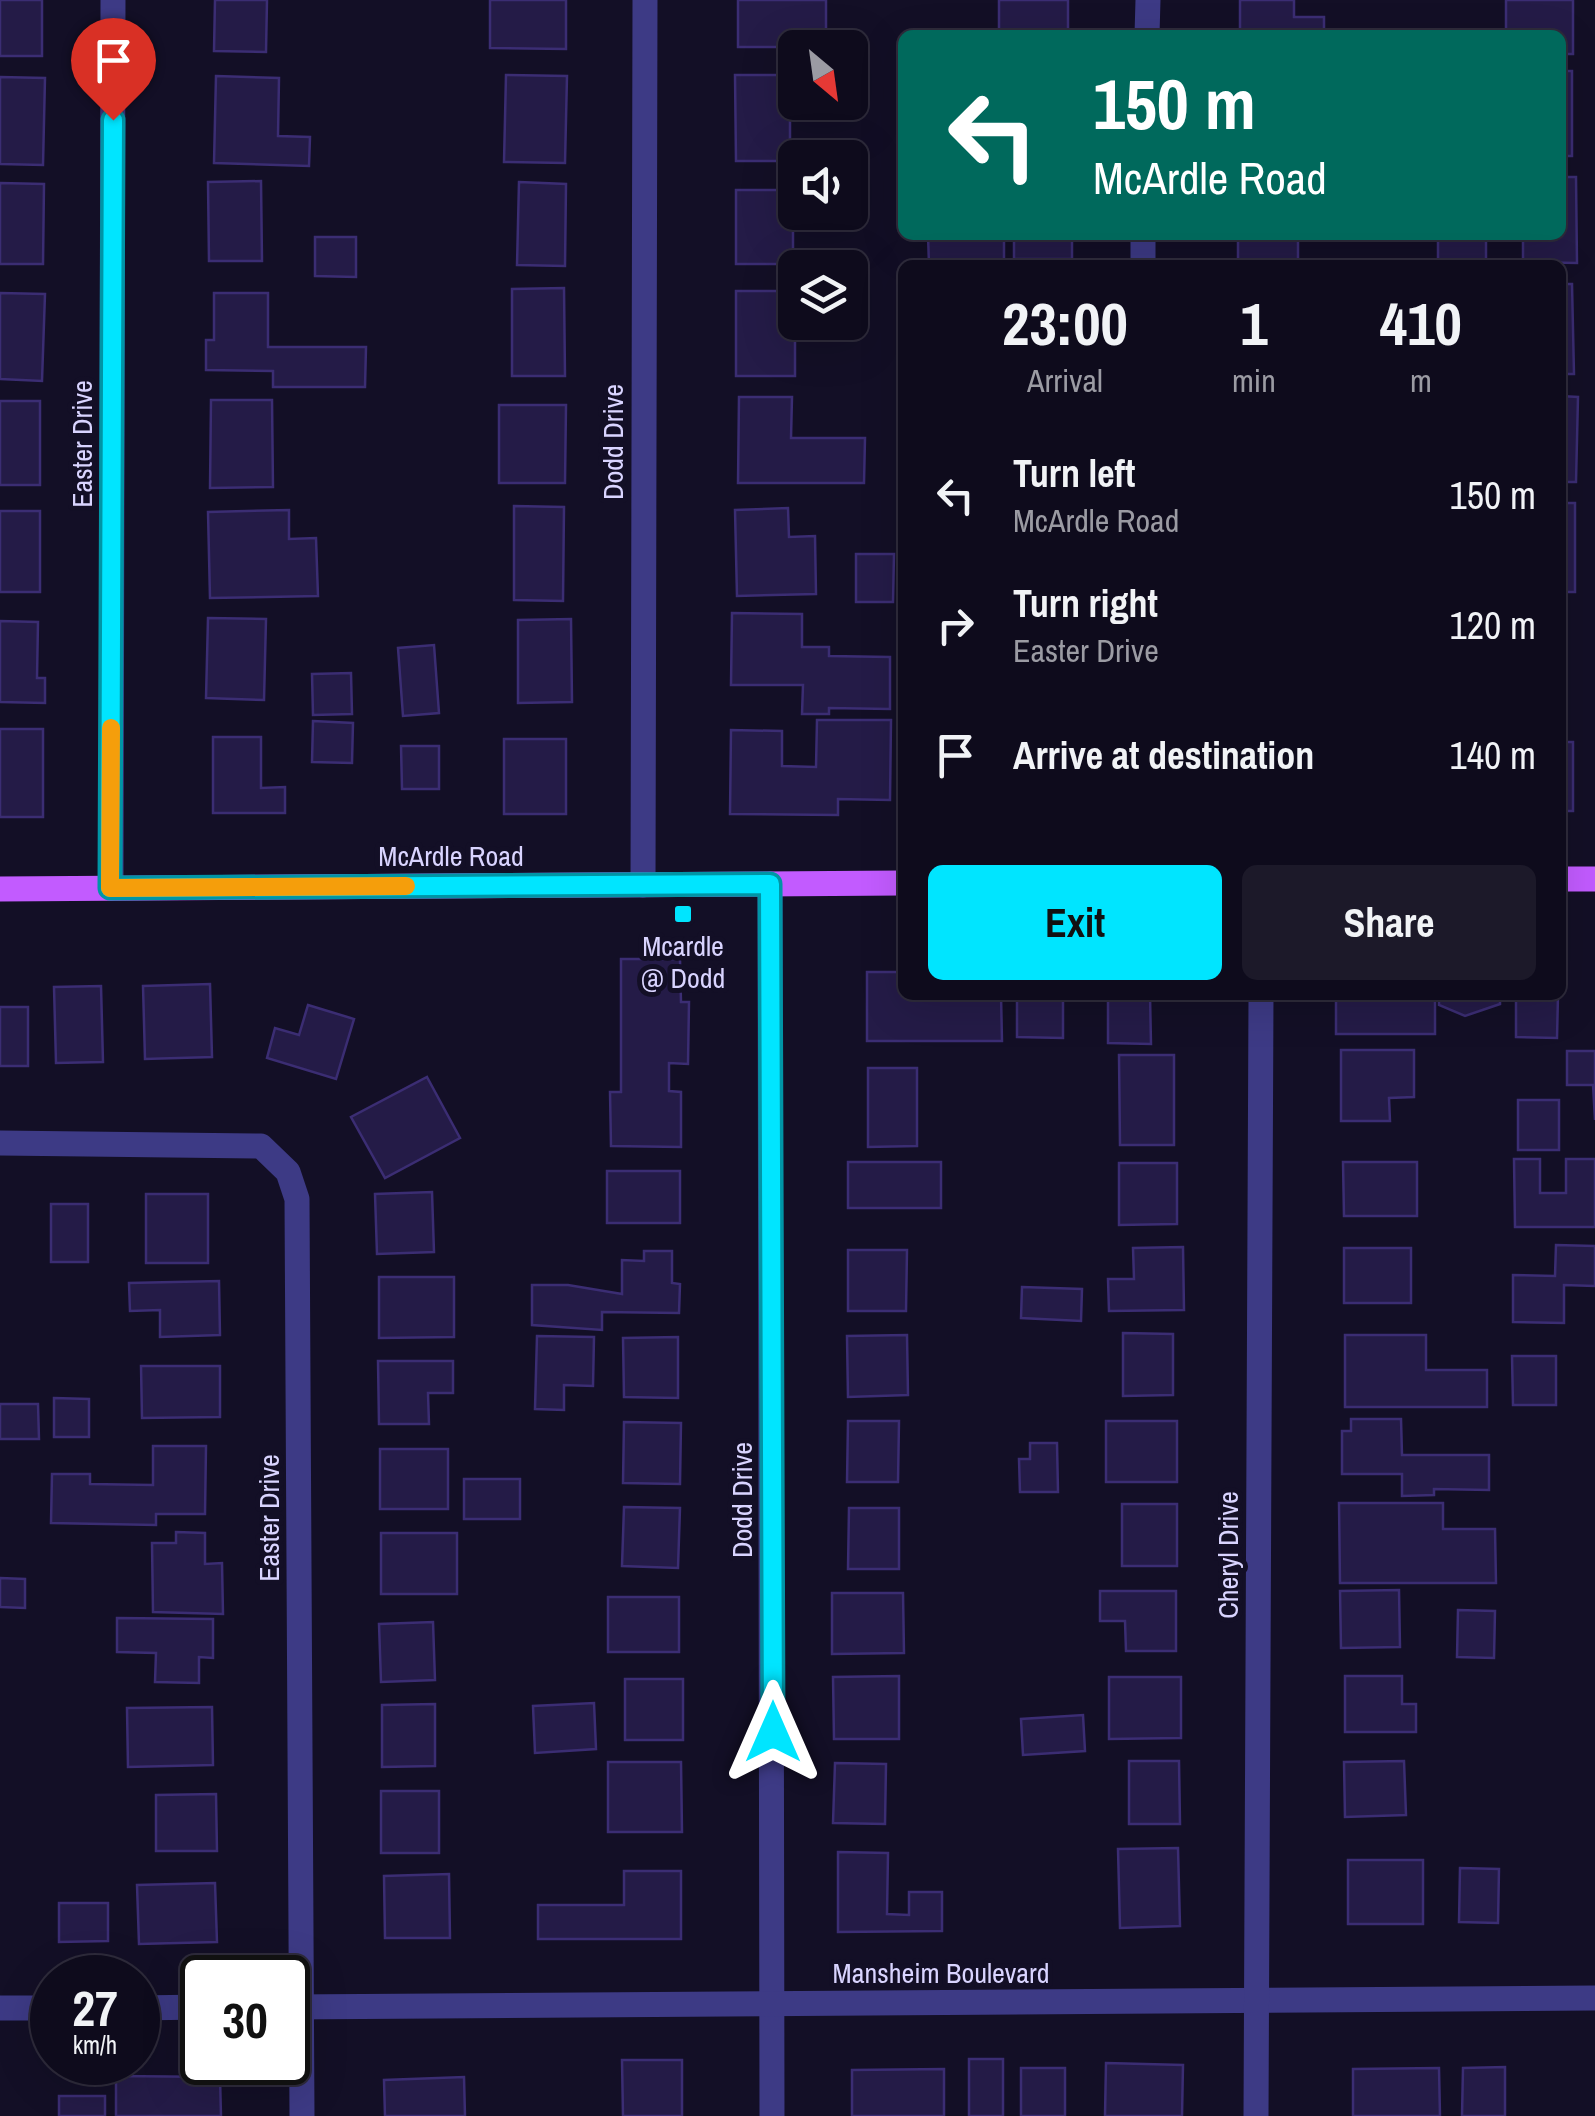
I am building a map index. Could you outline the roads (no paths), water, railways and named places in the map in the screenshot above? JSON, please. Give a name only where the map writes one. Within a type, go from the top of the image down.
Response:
[{"type":"main road","points":[[1566,879],[1595,879]]},
{"type":"main road","name":"McArdle Road","points":[[0,889],[898,883]]},
{"type":"street","name":"Easter Drive","points":[[110,888],[113,0]]},
{"type":"street","name":"Dodd Drive","points":[[642,885],[645,0]]},
{"type":"street","points":[[1148,0],[1148,30]]},
{"type":"street","name":"Dodd Drive","points":[[770,884],[772,2116]]},
{"type":"street","name":"Cheryl Drive","points":[[1256,2116],[1261,1000]]},
{"type":"street","name":"Easter Drive","points":[[0,1143],[261,1146],[288,1172],[297,1199],[295,1955]]},
{"type":"street","name":"Mansheim Boulevard","points":[[310,2007],[1595,1998]]},
{"type":"street","points":[[0,2008],[30,2008]]},
{"type":"street","name":"Easter Drive","points":[[300,2085],[302,2116]]},
{"type":"place","name":"Mcardle @ Dodd","points":[[683,914]]}]
